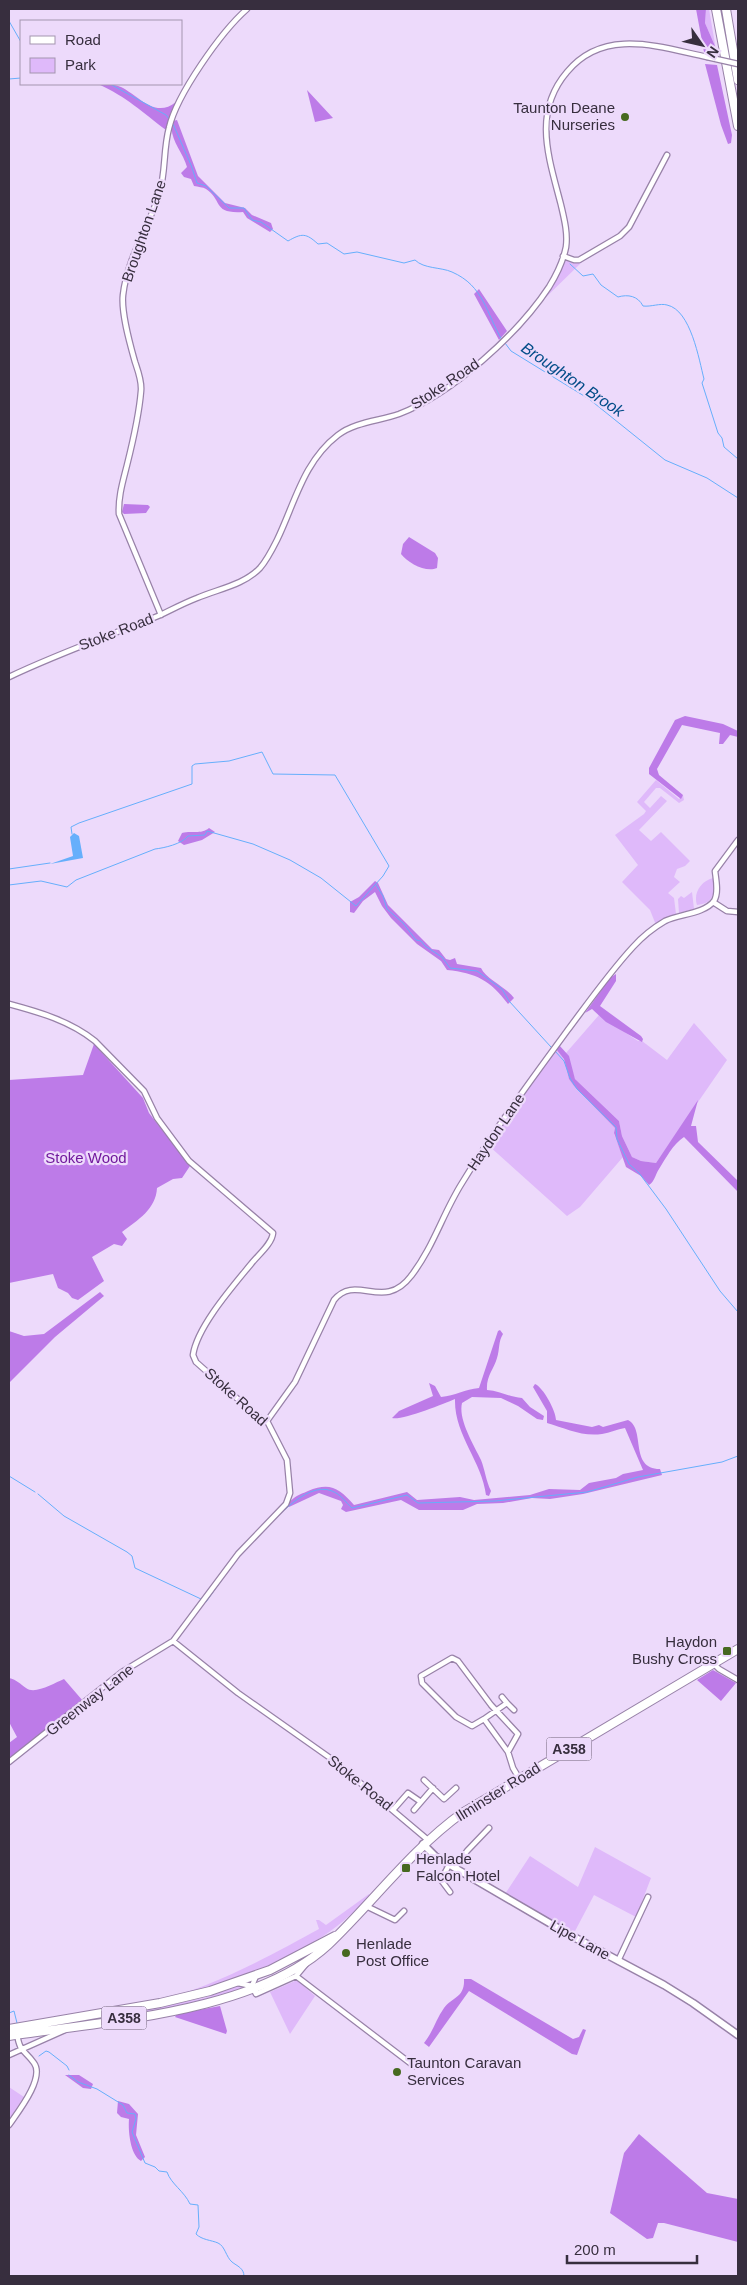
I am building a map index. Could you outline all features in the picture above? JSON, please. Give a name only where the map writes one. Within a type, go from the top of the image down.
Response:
[{"type":"highway","points":[[716,9],[738,126]]},
{"type":"highway","points":[[726,9],[738,80]]},
{"type":"highway","name":"Ilminster Road","points":[[12,2032],[70,2027],[189,2007],[231,1997],[283,1975],[328,1944],[426,1842],[470,1807],[738,1649]]},
{"type":"highway","name":"Ilminster Road","points":[[12,2032],[160,2003],[234,1984],[257,1975],[335,1936]]},
{"type":"street","name":"Broughton Lane","points":[[161,615],[123,526],[118,507],[142,386],[131,346],[123,294],[136,247],[159,195],[164,173],[167,136],[172,117],[179,102],[207,58],[231,25],[247,9]]},
{"type":"street","name":"Stoke Road","points":[[9,678],[96,639],[161,615],[196,598],[235,584],[260,568],[280,534],[306,471],[339,434],[349,428],[399,414],[421,404],[448,386],[502,344],[548,289],[561,266],[566,247],[565,227],[545,132],[549,102],[564,76],[583,57],[602,48],[619,43],[646,43],[738,64]]},
{"type":"street","points":[[563,256],[579,260],[625,232],[635,219],[667,155]]},
{"type":"street","points":[[738,840],[715,871],[716,892],[713,902],[727,911],[738,912]]},
{"type":"street","name":"Haydon Lane","points":[[267,1421],[295,1382],[338,1295],[350,1289],[384,1293],[395,1291],[411,1277],[462,1182],[502,1120],[580,1013],[633,947],[666,921],[704,909],[713,902]]},
{"type":"street","name":"Stoke Road","points":[[9,1004],[44,1013],[86,1034],[95,1041],[144,1091],[166,1131],[190,1161],[273,1233],[268,1244],[235,1284],[210,1319],[201,1333],[193,1355],[196,1362],[258,1417],[267,1421],[287,1460],[288,1500],[275,1518],[238,1554],[174,1641],[238,1693],[333,1760],[394,1810],[426,1842]]},
{"type":"street","name":"Greenway Lane","points":[[9,1762],[118,1675],[174,1641]]},
{"type":"street","points":[[507,1703],[498,1711],[472,1726],[456,1717],[422,1683],[421,1676],[452,1658],[455,1659],[498,1711],[518,1734],[508,1752]]},
{"type":"street","points":[[714,1663],[718,1670],[738,1680]]},
{"type":"street","points":[[502,1697],[514,1710]]},
{"type":"street","points":[[484,1719],[508,1752],[513,1768],[519,1778]]},
{"type":"street","points":[[424,1780],[446,1799],[456,1788]]},
{"type":"street","points":[[414,1810],[433,1788]]},
{"type":"street","points":[[394,1810],[408,1794],[421,1802]]},
{"type":"street","points":[[440,1880],[490,1827]]},
{"type":"street","name":"Lipe Lane","points":[[426,1842],[435,1856],[693,2003],[738,2035]]},
{"type":"street","points":[[434,1878],[440,1880],[450,1892]]},
{"type":"street","points":[[618,1961],[648,1897]]},
{"type":"street","points":[[366,1906],[394,1920],[404,1911]]},
{"type":"street","points":[[234,1984],[252,1988],[256,1994],[296,1976],[309,1958]]},
{"type":"street","points":[[252,1988],[257,1975]]},
{"type":"street","points":[[296,1976],[414,2066]]},
{"type":"street","points":[[9,2055],[22,2051],[70,2027]]},
{"type":"street","points":[[9,2125],[34,2086],[38,2075],[34,2063],[22,2051],[12,2032]]},
{"type":"green space","points":[[696,9],[706,9],[705,23],[715,46],[715,55],[704,52]]},
{"type":"green space","points":[[706,9],[709,9],[717,56],[715,55],[715,46],[705,23]]},
{"type":"green space","points":[[705,64],[717,65],[732,135],[731,143],[728,144],[721,125]]},
{"type":"green space","points":[[100,85],[121,87],[154,107],[168,107],[176,102],[166,130],[126,100]]},
{"type":"green space","points":[[307,90],[333,118],[315,122]]},
{"type":"green space","points":[[177,120],[198,176],[225,203],[245,208],[252,215],[271,223],[273,229],[270,232],[247,218],[243,212],[222,209],[211,193],[205,188],[194,186],[191,179],[184,177],[181,173],[187,167],[172,133],[173,121]]},
{"type":"green space","points":[[569,260],[583,261],[540,303],[552,287],[564,262]]},
{"type":"green space","points":[[479,289],[507,331],[499,340],[474,294]]},
{"type":"green space","points":[[124,504],[148,505],[150,507],[146,513],[124,514],[122,512]]},
{"type":"green space","points":[[409,537],[435,553],[438,558],[437,568],[423,568],[408,561],[401,554],[403,544]]},
{"type":"green space","points":[[685,716],[723,724],[738,731],[738,737],[730,735],[723,744],[719,744],[720,733],[682,725],[657,769],[659,775],[683,795],[681,799],[649,774],[649,768],[675,720]]},
{"type":"green space","points":[[656,780],[679,799],[683,795],[684,800],[679,803],[660,788],[656,788],[644,802],[650,808],[661,796],[667,801],[639,830],[651,841],[661,832],[690,861],[685,866],[677,869],[674,877],[680,882],[668,893],[674,898],[676,914],[656,925],[650,910],[622,882],[638,865],[615,835],[644,814],[646,811],[637,802]]},
{"type":"green space","points":[[209,828],[215,832],[202,840],[184,845],[178,841],[182,833],[199,832]]},
{"type":"green space","points":[[713,878],[714,888],[712,897],[707,902],[697,905],[696,896],[699,888]]},
{"type":"green space","points":[[375,881],[378,883],[388,905],[432,949],[439,950],[446,959],[455,958],[457,964],[481,968],[487,976],[514,998],[508,1004],[495,989],[482,979],[466,973],[447,970],[441,961],[417,944],[391,918],[375,892],[363,901],[354,913],[350,912],[350,902],[359,897]]},
{"type":"green space","points":[[692,892],[694,909],[679,913],[678,899],[681,896],[684,898]]},
{"type":"green space","points":[[616,974],[616,981],[600,1006],[641,1036],[642,1042],[606,1022],[592,1009],[585,1013],[610,978]]},
{"type":"green space","points":[[599,1015],[638,1041],[642,1041],[667,1060],[694,1023],[727,1060],[656,1163],[641,1161],[632,1157],[622,1136],[619,1121],[575,1079],[566,1053]]},
{"type":"green space","name":"Stoke Wood","points":[[94,1044],[143,1098],[149,1113],[190,1166],[182,1178],[173,1179],[157,1188],[150,1208],[122,1232],[127,1239],[122,1246],[114,1244],[92,1257],[104,1281],[78,1300],[58,1288],[53,1274],[9,1283],[9,1080],[83,1075]]},
{"type":"green space","points":[[559,1045],[569,1056],[575,1079],[619,1121],[622,1136],[632,1157],[641,1161],[656,1163],[698,1100],[691,1126],[696,1126],[698,1142],[738,1181],[738,1192],[684,1137],[676,1143],[654,1180],[649,1185],[641,1176],[626,1167],[614,1133],[615,1128],[569,1079],[564,1059],[556,1049]]},
{"type":"green space","points":[[556,1049],[564,1059],[569,1079],[574,1086],[615,1128],[614,1134],[623,1157],[580,1207],[567,1216],[489,1146],[496,1133]]},
{"type":"green space","points":[[100,1292],[104,1296],[55,1337],[9,1383],[9,1331],[24,1336],[44,1334]]},
{"type":"green space","points":[[500,1330],[503,1334],[497,1358],[489,1377],[487,1390],[522,1398],[530,1407],[544,1416],[543,1420],[537,1419],[518,1406],[501,1398],[472,1397],[462,1403],[461,1410],[464,1425],[481,1460],[491,1491],[489,1496],[486,1495],[479,1471],[463,1436],[456,1412],[455,1399],[413,1415],[392,1418],[399,1411],[433,1396],[429,1383],[435,1386],[441,1397],[479,1388],[498,1331]]},
{"type":"green space","points":[[535,1384],[542,1390],[548,1400],[556,1420],[592,1427],[599,1425],[603,1427],[628,1420],[636,1431],[644,1463],[650,1467],[660,1469],[662,1475],[583,1494],[550,1499],[532,1498],[503,1503],[477,1504],[463,1510],[419,1510],[401,1500],[346,1512],[341,1509],[343,1505],[341,1501],[319,1493],[289,1507],[288,1504],[292,1499],[322,1487],[334,1488],[344,1494],[354,1505],[407,1492],[417,1500],[460,1497],[474,1500],[530,1495],[549,1489],[580,1490],[589,1483],[643,1470],[625,1428],[595,1435],[574,1432],[547,1423],[547,1411],[533,1387]]},
{"type":"green space","points":[[713,1670],[736,1683],[721,1701],[697,1680]]},
{"type":"green space","points":[[9,1678],[30,1690],[45,1688],[64,1679],[83,1701],[9,1759],[9,1743],[17,1737],[9,1722]]},
{"type":"green space","points":[[595,1847],[651,1878],[636,1917],[594,1895],[574,1933],[505,1894],[530,1856],[578,1887]]},
{"type":"green space","points":[[369,1894],[370,1896],[338,1925],[304,1948],[268,1967],[229,1982],[161,2000],[218,1980],[261,1960],[319,1929],[316,1920],[326,1925]]},
{"type":"green space","points":[[464,1979],[471,1979],[573,2039],[579,2037],[583,2029],[586,2030],[577,2055],[572,2054],[469,1991],[429,2047],[424,2043],[444,2008],[460,1994],[464,1985]]},
{"type":"green space","points":[[297,1980],[315,1996],[290,2034],[270,1992]]},
{"type":"green space","points":[[239,1986],[246,1988],[193,2005],[137,2016],[25,2032],[26,2029],[204,1998]]},
{"type":"green space","points":[[220,2006],[227,2031],[226,2034],[175,2017],[177,2014]]},
{"type":"green space","points":[[109,2009],[66,2017],[58,2016]]},
{"type":"green space","points":[[65,2075],[79,2075],[93,2084],[91,2089],[83,2088]]},
{"type":"green space","points":[[9,2087],[24,2097],[9,2121]]},
{"type":"green space","points":[[118,2101],[129,2104],[138,2114],[136,2135],[145,2157],[141,2161],[137,2158],[132,2148],[129,2136],[129,2119],[121,2117],[117,2113]]},
{"type":"green space","points":[[639,2134],[707,2193],[738,2199],[738,2242],[664,2223],[658,2223],[653,2238],[647,2239],[610,2213],[624,2153]]},
{"type":"water","points":[[74,833],[79,836],[83,858],[50,864],[73,856],[70,837]]},
{"type":"waterway","name":"Broughton Brook","points":[[9,21],[20,40]]},
{"type":"waterway","points":[[9,79],[20,78]]},
{"type":"waterway","name":"Broughton Brook","points":[[112,85],[166,115],[169,119]]},
{"type":"waterway","name":"Broughton Brook","points":[[173,124],[197,183],[206,186],[229,208],[244,208],[252,220],[261,222],[288,241],[304,235],[318,244],[327,243],[344,254],[357,252],[404,263],[415,260],[423,265],[448,270],[463,278],[478,293],[502,340]]},
{"type":"waterway","points":[[570,264],[583,276],[593,274],[601,285],[618,297],[632,297],[643,306],[667,305],[675,309],[682,316],[693,337],[704,379],[702,383],[718,433],[722,438],[724,447],[738,459]]},
{"type":"waterway","name":"Broughton Brook","points":[[505,343],[511,351],[589,399],[665,460],[707,478],[738,498]]},
{"type":"waterway","points":[[9,885],[41,881],[67,887],[76,880],[155,849],[168,847],[188,836],[205,835],[207,831],[253,844],[290,860],[321,878],[356,906],[383,876],[389,866],[335,775],[273,774],[262,752],[229,761],[195,764],[192,766],[192,784],[79,823],[71,827],[72,834]]},
{"type":"waterway","points":[[9,869],[50,863]]},
{"type":"waterway","points":[[376,885],[383,896],[387,909],[403,923],[416,940],[421,941],[425,946],[442,957],[450,968],[477,971],[502,989],[509,1001],[551,1047]]},
{"type":"waterway","points":[[555,1051],[564,1061],[570,1078],[577,1089],[616,1127],[617,1139],[629,1164],[639,1173],[666,1209],[720,1291],[738,1312]]},
{"type":"waterway","points":[[254,1540],[300,1497],[322,1489],[332,1491],[352,1508],[407,1495],[418,1503],[495,1501],[587,1492],[638,1477],[722,1462],[738,1456]]},
{"type":"waterway","points":[[9,1476],[35,1492]]},
{"type":"waterway","points":[[38,1494],[64,1516],[127,1552],[132,1556],[135,1568],[201,1599]]},
{"type":"waterway","points":[[206,1602],[233,1564]]},
{"type":"waterway","points":[[9,2013],[14,2011],[17,2023]]},
{"type":"waterway","points":[[39,2056],[46,2051],[49,2052],[67,2066],[69,2070]]},
{"type":"waterway","points":[[69,2075],[78,2082],[97,2089],[123,2105],[127,2113],[135,2114],[136,2119],[132,2132],[145,2163],[159,2171],[167,2172],[190,2204],[198,2205],[199,2227],[196,2234],[201,2238],[220,2244],[230,2260],[242,2269],[244,2276]]},
{"type":"place","name":"Taunton Deane Nurseries","points":[[625,117]]},
{"type":"place","name":"Haydon Bushy Cross","points":[[727,1651]]},
{"type":"place","name":"Henlade Falcon Hotel","points":[[406,1868]]},
{"type":"place","name":"Henlade Post Office","points":[[346,1953]]},
{"type":"place","name":"Taunton Caravan Services","points":[[397,2072]]}]
